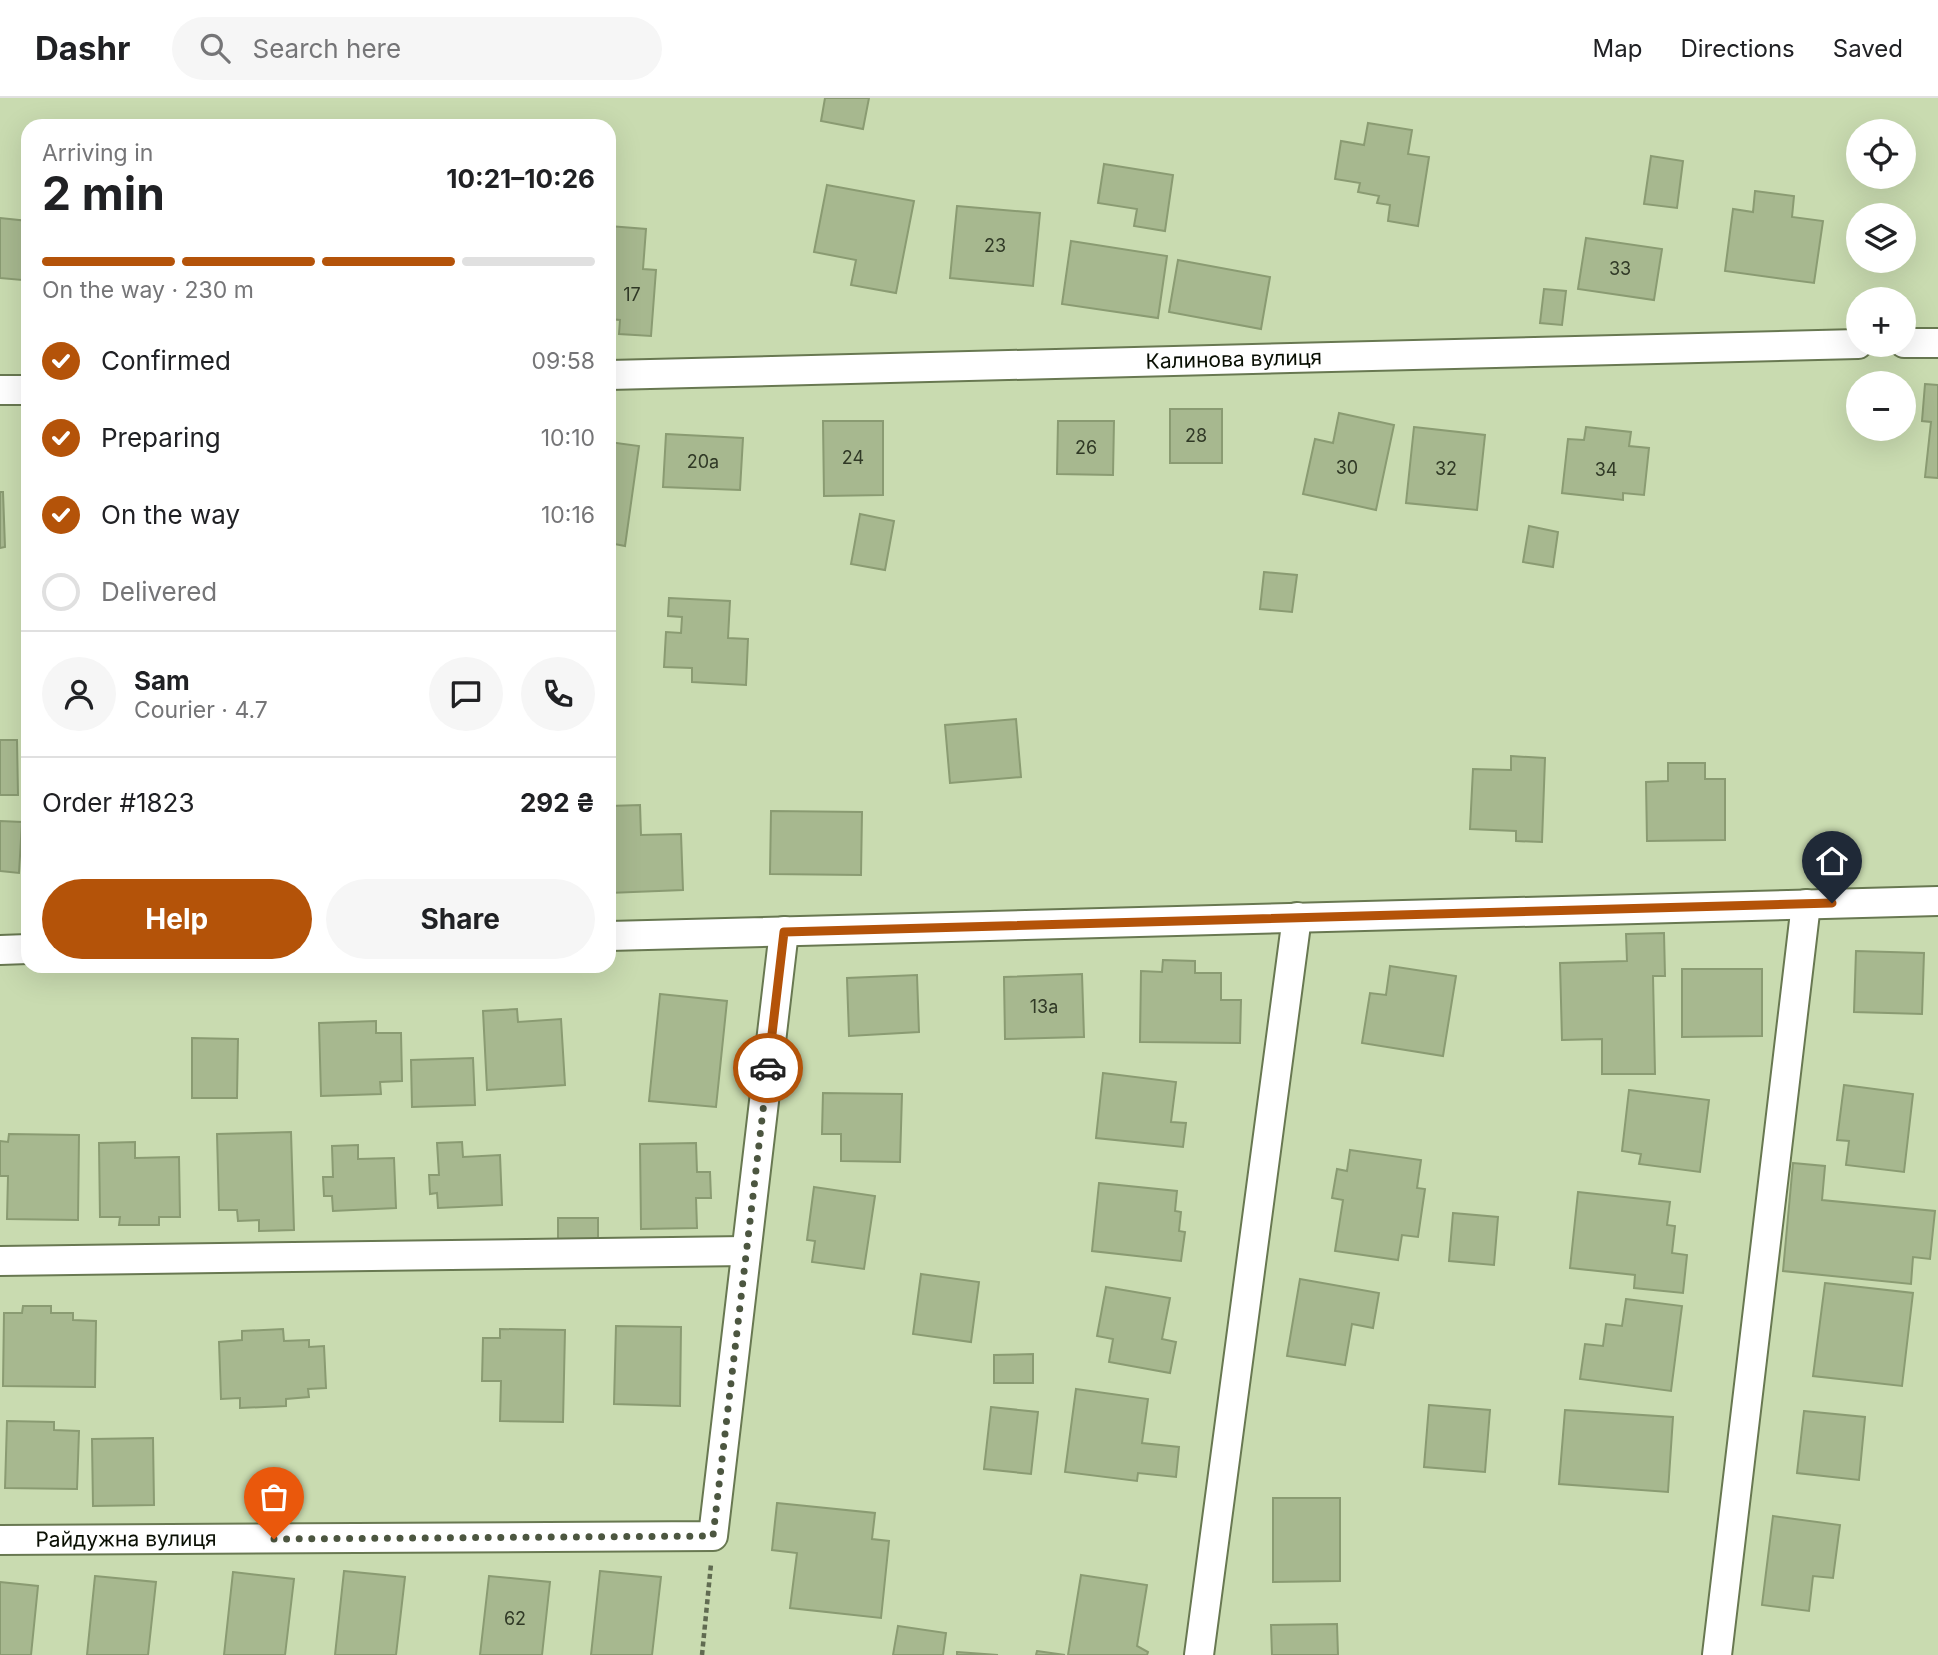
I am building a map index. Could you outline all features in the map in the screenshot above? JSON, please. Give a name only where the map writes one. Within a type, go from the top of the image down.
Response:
[{"type":"street","points":[[1916,343],[1938,342]]},
{"type":"street","name":"Калинова вулиця","points":[[616,375],[1846,345]]},
{"type":"street","points":[[0,390],[21,390]]},
{"type":"street","points":[[616,936],[1938,901]]},
{"type":"street","points":[[1717,1655],[1806,904]]},
{"type":"street","points":[[1199,1655],[1297,917]]},
{"type":"street","points":[[713,1536],[784,932]]},
{"type":"street","points":[[0,950],[21,949]]},
{"type":"street","points":[[0,1261],[746,1251]]},
{"type":"street","name":"Райдужна вулиця","points":[[0,1541],[713,1536]]},
{"type":"path","points":[[702,1655],[713,1536]]},
{"type":"building","points":[[825,98],[869,98],[863,129],[821,121]]},
{"type":"building","points":[[1368,123],[1412,130],[1408,154],[1429,157],[1418,226],[1388,221],[1390,205],[1377,203],[1379,196],[1358,192],[1360,183],[1335,179],[1341,141],[1364,145]]},
{"type":"building","points":[[1651,156],[1683,161],[1677,208],[1644,204]]},
{"type":"building","points":[[1104,164],[1173,175],[1165,231],[1134,226],[1137,209],[1098,203]]},
{"type":"building","points":[[827,185],[914,201],[896,293],[851,285],[856,260],[814,252]]},
{"type":"building","points":[[1755,191],[1794,196],[1792,217],[1823,221],[1814,283],[1725,271],[1733,209],[1753,212]]},
{"type":"building","points":[[957,206],[1040,213],[1033,286],[950,278]]},
{"type":"building","points":[[0,218],[21,220],[21,280],[0,278]]},
{"type":"building","points":[[616,227],[646,229],[643,269],[656,270],[651,336],[619,334],[620,320],[616,320]]},
{"type":"building","points":[[1586,238],[1662,249],[1654,300],[1578,289]]},
{"type":"building","points":[[1071,241],[1167,256],[1158,318],[1062,304]]},
{"type":"building","points":[[1178,260],[1270,277],[1261,329],[1169,312]]},
{"type":"building","points":[[1544,289],[1566,291],[1562,325],[1540,323]]},
{"type":"building","points":[[1925,384],[1938,385],[1938,478],[1925,477],[1931,422],[1922,421]]},
{"type":"building","points":[[1170,409],[1222,409],[1222,463],[1170,463]]},
{"type":"building","points":[[1339,413],[1394,425],[1376,510],[1303,494],[1315,439],[1333,443]]},
{"type":"building","points":[[823,421],[883,421],[883,495],[824,496]]},
{"type":"building","points":[[1058,421],[1114,421],[1113,475],[1057,474]]},
{"type":"building","points":[[1414,427],[1485,435],[1477,510],[1406,503]]},
{"type":"building","points":[[1586,427],[1631,432],[1629,446],[1649,448],[1644,495],[1623,493],[1623,500],[1562,493],[1568,439],[1584,440]]},
{"type":"building","points":[[666,434],[743,438],[740,490],[663,487]]},
{"type":"building","points":[[616,443],[639,446],[625,546],[616,544]]},
{"type":"building","points":[[0,492],[3,492],[5,547],[0,548]]},
{"type":"building","points":[[860,514],[894,521],[885,570],[851,564]]},
{"type":"building","points":[[1529,526],[1558,532],[1553,567],[1523,562]]},
{"type":"building","points":[[1264,572],[1297,575],[1292,612],[1260,609]]},
{"type":"building","points":[[669,598],[730,601],[728,638],[748,639],[746,685],[692,682],[692,668],[664,667],[666,632],[681,633],[682,617],[668,616]]},
{"type":"building","points":[[1016,719],[1021,777],[950,783],[945,725]]},
{"type":"building","points":[[0,740],[17,740],[18,795],[0,795]]},
{"type":"building","points":[[1511,756],[1545,758],[1542,842],[1516,841],[1516,831],[1470,829],[1473,769],[1511,770]]},
{"type":"building","points":[[1668,763],[1705,763],[1705,779],[1725,779],[1725,840],[1647,841],[1646,782],[1668,781]]},
{"type":"building","points":[[640,805],[641,835],[681,834],[683,890],[616,893],[616,806]]},
{"type":"building","points":[[771,811],[862,812],[861,875],[770,874]]},
{"type":"building","points":[[0,821],[21,822],[19,873],[0,871]]},
{"type":"building","points":[[1664,933],[1665,976],[1653,976],[1655,1074],[1602,1074],[1602,1039],[1562,1040],[1560,963],[1627,961],[1626,934]]},
{"type":"building","points":[[1856,951],[1924,953],[1922,1014],[1854,1012]]},
{"type":"building","points":[[1163,960],[1195,961],[1195,973],[1221,973],[1221,1000],[1241,1000],[1240,1043],[1140,1042],[1141,971],[1162,972]]},
{"type":"building","points":[[1390,966],[1456,976],[1443,1056],[1362,1043],[1370,993],[1386,995]]},
{"type":"building","points":[[1682,969],[1762,969],[1762,1036],[1682,1037]]},
{"type":"building","points":[[1082,974],[1084,1037],[1005,1039],[1004,977]]},
{"type":"building","points":[[917,975],[919,1032],[849,1036],[847,978]]},
{"type":"building","points":[[660,994],[727,1001],[716,1107],[649,1101]]},
{"type":"building","points":[[517,1009],[518,1022],[561,1019],[565,1085],[487,1090],[483,1011]]},
{"type":"building","points":[[376,1021],[376,1033],[401,1033],[402,1081],[380,1082],[381,1094],[321,1096],[319,1023]]},
{"type":"building","points":[[192,1038],[238,1039],[237,1098],[192,1098]]},
{"type":"building","points":[[473,1058],[475,1105],[412,1107],[411,1060]]},
{"type":"building","points":[[1103,1073],[1176,1082],[1171,1122],[1186,1123],[1183,1147],[1096,1138]]},
{"type":"building","points":[[1844,1085],[1913,1094],[1904,1172],[1846,1165],[1849,1141],[1837,1140]]},
{"type":"building","points":[[1629,1090],[1709,1100],[1700,1172],[1639,1164],[1641,1154],[1622,1151]]},
{"type":"building","points":[[823,1093],[902,1094],[900,1162],[841,1161],[841,1134],[822,1134]]},
{"type":"building","points":[[291,1132],[294,1230],[259,1231],[259,1220],[238,1221],[237,1210],[219,1210],[217,1134]]},
{"type":"building","points":[[9,1134],[79,1135],[78,1220],[7,1219],[8,1176],[0,1176],[0,1141],[8,1142]]},
{"type":"building","points":[[135,1142],[135,1158],[179,1157],[180,1217],[159,1217],[159,1225],[119,1225],[120,1217],[100,1217],[99,1143]]},
{"type":"building","points":[[462,1142],[463,1157],[500,1155],[502,1205],[438,1208],[437,1193],[430,1194],[429,1175],[439,1175],[437,1143]]},
{"type":"building","points":[[696,1143],[697,1172],[710,1172],[711,1198],[696,1198],[697,1228],[641,1229],[640,1144]]},
{"type":"building","points":[[358,1145],[358,1159],[394,1158],[396,1208],[333,1211],[332,1196],[324,1196],[323,1177],[333,1177],[332,1146]]},
{"type":"building","points":[[1350,1150],[1421,1160],[1417,1188],[1425,1189],[1418,1237],[1402,1235],[1398,1260],[1335,1251],[1343,1200],[1332,1198],[1337,1169],[1347,1171]]},
{"type":"building","points":[[1793,1163],[1825,1166],[1822,1200],[1935,1211],[1930,1259],[1913,1257],[1911,1284],[1783,1271]]},
{"type":"building","points":[[1099,1183],[1177,1191],[1175,1211],[1181,1212],[1179,1231],[1185,1232],[1181,1261],[1092,1251]]},
{"type":"building","points":[[814,1187],[875,1196],[864,1269],[812,1262],[815,1241],[807,1240]]},
{"type":"building","points":[[1578,1192],[1670,1202],[1667,1225],[1675,1226],[1672,1253],[1687,1255],[1683,1293],[1634,1288],[1635,1275],[1570,1268]]},
{"type":"building","points":[[1453,1213],[1498,1217],[1494,1265],[1449,1261]]},
{"type":"building","points":[[558,1218],[598,1218],[598,1239],[558,1239]]},
{"type":"building","points":[[921,1274],[979,1282],[971,1342],[913,1334]]},
{"type":"building","points":[[1300,1279],[1379,1293],[1373,1328],[1352,1324],[1345,1365],[1287,1356]]},
{"type":"building","points":[[1825,1283],[1913,1293],[1902,1386],[1813,1376]]},
{"type":"building","points":[[1106,1287],[1170,1298],[1162,1339],[1176,1342],[1170,1373],[1109,1362],[1113,1339],[1097,1336]]},
{"type":"building","points":[[1626,1299],[1682,1306],[1671,1391],[1580,1379],[1585,1344],[1603,1346],[1606,1324],[1622,1326]]},
{"type":"building","points":[[23,1306],[51,1306],[51,1313],[73,1313],[73,1320],[96,1321],[95,1387],[3,1386],[4,1313],[22,1313]]},
{"type":"building","points":[[616,1326],[681,1327],[680,1406],[614,1404]]},
{"type":"building","points":[[283,1329],[284,1341],[309,1340],[309,1347],[324,1346],[326,1388],[308,1389],[309,1397],[286,1399],[286,1406],[240,1408],[240,1398],[221,1399],[219,1342],[242,1340],[242,1331]]},
{"type":"building","points":[[500,1329],[565,1330],[563,1422],[500,1421],[501,1381],[482,1381],[483,1338],[500,1338]]},
{"type":"building","points":[[1033,1354],[1033,1383],[994,1383],[994,1355]]},
{"type":"building","points":[[1076,1389],[1148,1399],[1142,1443],[1179,1447],[1176,1477],[1138,1473],[1137,1481],[1065,1472]]},
{"type":"building","points":[[1429,1405],[1490,1410],[1485,1472],[1424,1467]]},
{"type":"building","points":[[991,1407],[1038,1412],[1031,1474],[984,1469]]},
{"type":"building","points":[[1565,1410],[1673,1417],[1668,1492],[1559,1484]]},
{"type":"building","points":[[1804,1411],[1865,1417],[1859,1480],[1797,1473]]},
{"type":"building","points":[[7,1421],[54,1422],[54,1430],[79,1431],[77,1489],[5,1488]]},
{"type":"building","points":[[153,1438],[154,1505],[93,1506],[92,1439]]},
{"type":"building","points":[[1273,1498],[1340,1498],[1340,1581],[1273,1582]]},
{"type":"building","points":[[777,1503],[875,1513],[872,1539],[889,1541],[881,1618],[790,1608],[797,1553],[772,1550]]},
{"type":"building","points":[[1773,1516],[1840,1525],[1833,1578],[1813,1576],[1809,1611],[1762,1605]]},
{"type":"building","points":[[344,1571],[405,1577],[396,1655],[335,1655]]},
{"type":"building","points":[[600,1571],[661,1577],[652,1655],[591,1655]]},
{"type":"building","points":[[233,1572],[294,1579],[285,1655],[224,1655]]},
{"type":"building","points":[[1081,1575],[1147,1585],[1137,1646],[1148,1652],[1147,1655],[1068,1655]]},
{"type":"building","points":[[95,1576],[156,1582],[148,1655],[87,1655]]},
{"type":"building","points":[[489,1576],[550,1582],[542,1655],[480,1655]]},
{"type":"building","points":[[0,1582],[38,1586],[31,1655],[0,1655]]},
{"type":"building","points":[[1337,1624],[1338,1655],[1272,1655],[1271,1625]]},
{"type":"building","points":[[898,1626],[946,1633],[943,1655],[893,1655]]},
{"type":"building","points":[[1037,1651],[1065,1655],[1036,1655]]},
{"type":"building","points":[[957,1652],[998,1655],[957,1655]]},
{"type":"way so far","points":[[274,1539],[713,1536],[768,1068]]},
{"type":"route","points":[[768,1068],[784,932],[1832,903]]}]
